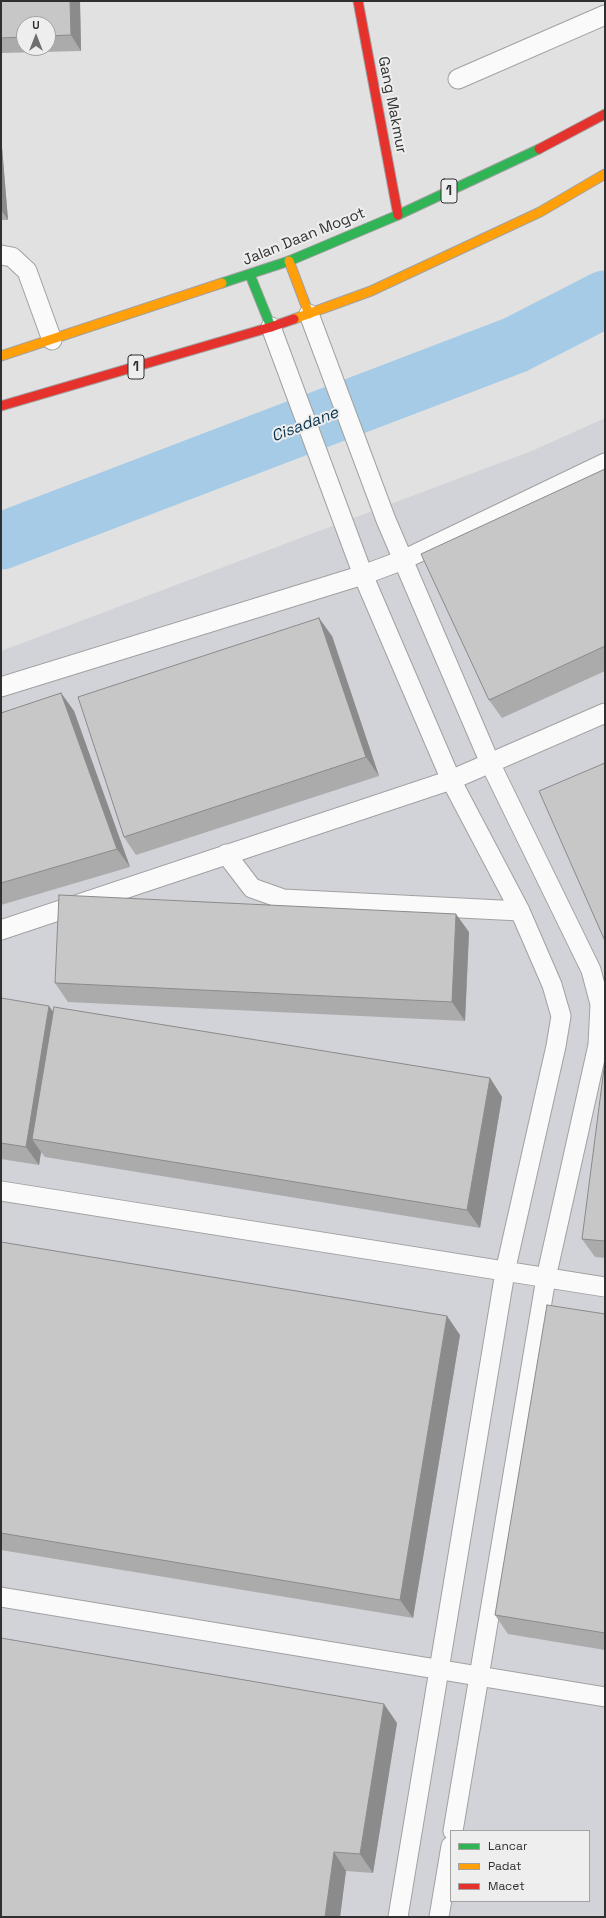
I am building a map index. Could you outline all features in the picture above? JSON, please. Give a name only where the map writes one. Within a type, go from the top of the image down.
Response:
[{"type":"main road","name":"Gang Makmur","points":[[358,1],[398,215]]},
{"type":"main road","name":"Jalan Daan Mogot","points":[[1,356],[289,261],[398,215],[543,147],[605,114]]},
{"type":"main road","name":"1","points":[[1,406],[271,327],[371,291],[540,212],[605,174]]},
{"type":"main road","points":[[289,261],[309,314]]},
{"type":"main road","points":[[250,275],[271,327]]},
{"type":"lane","points":[[458,79],[605,15]]},
{"type":"lane","points":[[1,255],[12,257],[27,271],[52,340]]},
{"type":"lane","points":[[309,314],[403,560],[490,763],[591,970],[600,1004],[598,1045],[546,1278],[453,1830]]},
{"type":"lane","points":[[271,327],[363,574],[451,780],[520,911],[552,985],[561,1016],[556,1046],[505,1272],[398,1917]]},
{"type":"lane","points":[[1,687],[363,574],[403,560],[605,463]]},
{"type":"lane","points":[[1,930],[451,780],[605,713]]},
{"type":"lane","points":[[226,854],[252,888],[283,899],[520,911]]},
{"type":"lane","points":[[1,1191],[605,1287]]},
{"type":"lane","points":[[1,1597],[439,1671],[605,1697]]},
{"type":"lane","points":[[439,1917],[450,1852]]},
{"type":"shaded area","points":[[605,418],[605,1917],[1,1917],[1,651],[534,450]]},
{"type":"building","points":[[1,1],[70,1],[71,35],[56,36],[56,16],[16,16],[16,37],[1,38]]},
{"type":"building","points":[[605,469],[605,646],[489,700],[421,554]]},
{"type":"building","points":[[319,618],[366,757],[124,837],[78,697]]},
{"type":"building","points":[[61,693],[117,849],[1,883],[1,713]]},
{"type":"building","points":[[605,763],[605,941],[539,791]]},
{"type":"building","points":[[59,895],[456,914],[452,1002],[55,983]]},
{"type":"building","points":[[1,998],[49,1006],[26,1147],[1,1143]]},
{"type":"building","points":[[54,1007],[490,1078],[467,1210],[32,1139]]},
{"type":"building","points":[[605,1061],[605,1241],[582,1239]]},
{"type":"building","points":[[1,1242],[447,1316],[400,1600],[1,1533]]},
{"type":"building","points":[[547,1305],[605,1314],[605,1633],[495,1615]]},
{"type":"building","points":[[1,1638],[384,1704],[360,1854],[334,1852],[325,1917],[1,1917]]},
{"type":"waterway","name":"Cisadane","points":[[1,541],[515,345],[605,299]]},
{"type":"traffic: fast","points":[[222,283],[289,261],[398,215],[539,149]]},
{"type":"traffic: fast","points":[[250,275],[271,327]]},
{"type":"traffic: slow","points":[[294,319],[371,291],[540,212],[605,174]]},
{"type":"traffic: slow","points":[[289,261],[309,314]]},
{"type":"traffic: slow","points":[[1,356],[222,283]]},
{"type":"traffic: jam","points":[[358,1],[398,215]]},
{"type":"traffic: jam","points":[[539,149],[605,114]]},
{"type":"traffic: jam","points":[[1,406],[294,319]]}]
